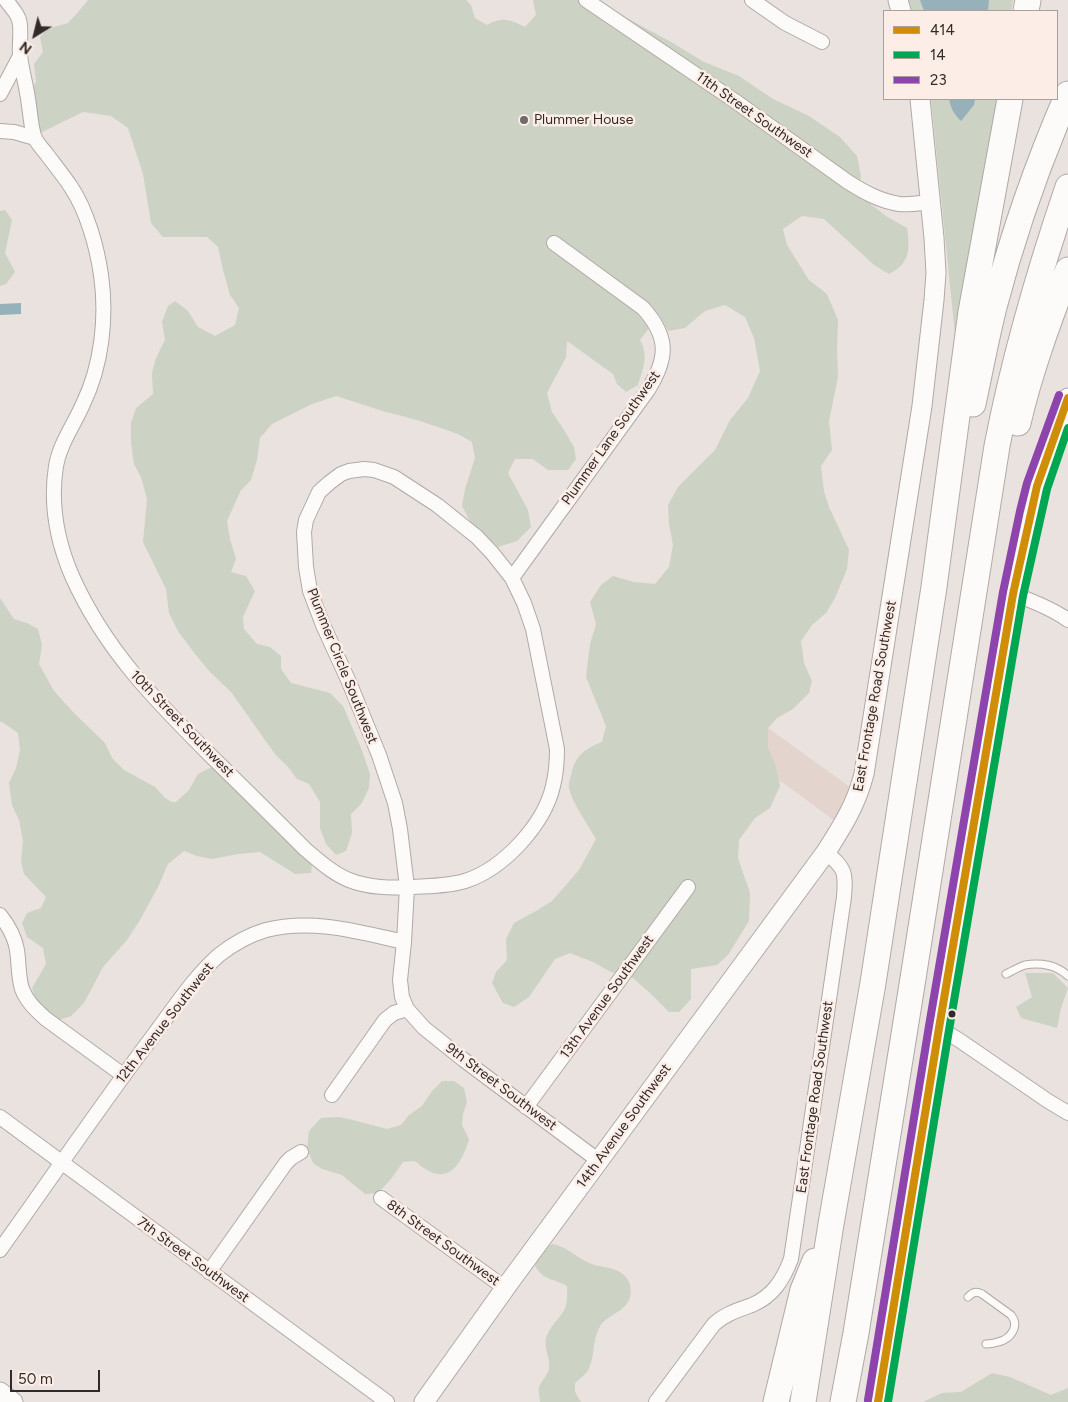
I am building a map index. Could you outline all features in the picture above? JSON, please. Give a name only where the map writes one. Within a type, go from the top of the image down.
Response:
[{"type":"highway","points":[[934,587],[994,307],[1019,219],[1049,138],[1068,94]]},
{"type":"highway","points":[[803,1402],[831,1224],[873,983],[934,587],[971,312],[1010,100]]},
{"type":"highway","points":[[843,1402],[856,1333],[997,446],[1026,318],[1049,241],[1068,187]]},
{"type":"highway","points":[[980,552],[999,505],[1025,394],[1068,270]]},
{"type":"highway","points":[[776,1402],[803,1290],[831,1224]]},
{"type":"highway","points":[[850,1402],[856,1333]]},
{"type":"street","name":"10th Street Southwest","points":[[6,0],[19,20],[20,56],[35,138],[72,189],[79,202],[96,251],[102,282],[103,328],[96,370],[84,403],[60,451],[56,464],[53,501],[66,562],[82,599],[119,657],[161,706],[305,848],[321,862],[348,880],[382,887],[407,887]]},
{"type":"street","name":"11th Street Southwest","points":[[586,0],[735,101],[848,182],[876,198],[899,204],[931,202]]},
{"type":"street","points":[[752,0],[785,23],[822,42]]},
{"type":"street","points":[[0,94],[20,56]]},
{"type":"street","name":"East Frontage Road Southwest","points":[[656,1402],[720,1318],[763,1300],[773,1291],[786,1272],[792,1252],[844,897],[845,874],[840,865],[826,852],[852,810],[859,795],[864,774],[922,406],[932,325],[936,273],[931,202],[920,100]]},
{"type":"street","points":[[0,131],[14,132],[35,138]]},
{"type":"street","name":"Plummer Lane Southwest","points":[[512,578],[648,390],[657,375],[662,361],[661,334],[652,318],[643,308],[554,243]]},
{"type":"street","points":[[878,1402],[938,1028],[1013,594],[1037,486],[1067,408]]},
{"type":"street","name":"Plummer Circle Southwest","points":[[407,887],[464,882],[496,865],[521,842],[543,811],[551,794],[557,748],[533,629],[524,603],[512,578],[477,537],[437,505],[394,477],[374,470],[364,469],[341,474],[319,492],[306,520],[304,532],[306,567],[310,591],[379,755],[395,804],[407,887],[400,980],[402,997],[407,1009]]},
{"type":"street","points":[[1013,594],[1048,608],[1068,620]]},
{"type":"street","name":"14th Avenue Southwest","points":[[424,1402],[505,1288],[826,852]]},
{"type":"street","name":"13th Avenue Southwest","points":[[526,1108],[688,887]]},
{"type":"street","points":[[0,915],[15,941],[22,989],[34,1009],[124,1076]]},
{"type":"street","name":"12th Avenue Southwest","points":[[0,1250],[124,1076],[194,982],[221,954],[249,936],[273,929],[304,926],[360,932],[404,942]]},
{"type":"street","points":[[332,1095],[385,1020],[394,1013],[407,1009]]},
{"type":"street","name":"9th Street Southwest","points":[[407,1009],[424,1028],[457,1055],[599,1161]]},
{"type":"street","points":[[938,1028],[968,1046],[1048,1102],[1068,1113]]},
{"type":"street","name":"7th Street Southwest","points":[[0,1117],[387,1402]]},
{"type":"street","points":[[209,1272],[286,1163],[290,1158],[301,1152]]},
{"type":"street","name":"8th Street Southwest","points":[[381,1198],[505,1288]]},
{"type":"street","points":[[0,1392],[14,1402]]},
{"type":"lane","points":[[1006,974],[1025,965],[1042,964],[1059,969],[1068,976]]},
{"type":"lane","points":[[968,1297],[977,1292],[982,1294],[1015,1319],[1015,1328],[1005,1339],[986,1344]]},
{"type":"shaded area","points":[[88,0],[466,0],[471,5],[475,18],[487,25],[506,20],[525,27],[536,15],[533,0],[598,0],[601,4],[704,62],[739,76],[773,99],[809,116],[840,137],[857,156],[861,176],[858,194],[886,216],[907,228],[908,249],[905,261],[889,274],[874,265],[824,219],[802,216],[783,229],[787,245],[809,280],[827,294],[838,320],[838,377],[829,421],[832,450],[821,466],[824,491],[829,507],[849,550],[847,569],[835,598],[826,613],[812,625],[801,641],[804,663],[812,681],[809,693],[793,709],[777,718],[768,728],[768,747],[776,766],[780,786],[770,808],[755,818],[739,840],[738,858],[750,893],[749,921],[728,955],[717,965],[691,969],[691,999],[679,1012],[669,1012],[633,978],[611,972],[593,962],[570,953],[555,959],[529,997],[514,1007],[503,1003],[492,983],[496,972],[507,960],[506,939],[514,923],[552,901],[579,870],[596,839],[569,789],[572,771],[577,760],[591,747],[602,742],[606,726],[586,677],[590,644],[596,624],[590,602],[601,585],[613,576],[634,582],[655,584],[669,567],[673,545],[668,505],[678,487],[715,450],[730,420],[748,398],[760,371],[754,338],[745,317],[725,305],[705,311],[685,328],[668,331],[659,315],[640,340],[645,357],[638,385],[626,392],[617,384],[613,374],[567,341],[566,357],[547,393],[552,412],[574,447],[576,459],[568,470],[548,470],[533,459],[515,459],[508,473],[528,510],[531,527],[517,541],[498,547],[470,521],[462,506],[465,489],[475,458],[472,442],[458,434],[336,396],[312,404],[272,424],[260,438],[257,460],[251,480],[241,490],[227,521],[236,559],[231,572],[246,576],[255,591],[243,617],[244,629],[257,644],[270,647],[281,656],[281,669],[291,683],[330,693],[343,706],[361,748],[370,774],[369,788],[362,803],[351,814],[352,833],[346,851],[336,855],[326,844],[320,828],[320,802],[309,784],[297,779],[275,754],[231,692],[210,672],[178,631],[169,613],[166,589],[143,542],[147,499],[141,477],[134,464],[131,423],[136,408],[153,394],[152,373],[156,358],[165,340],[162,322],[168,306],[175,301],[188,311],[198,327],[215,336],[235,325],[239,308],[230,295],[218,247],[207,237],[163,237],[151,223],[143,174],[128,128],[111,116],[83,112],[40,133],[26,122],[31,91],[36,82],[34,64],[43,52],[40,37],[47,29],[68,23]]},
{"type":"shaded area","points":[[909,0],[1013,0],[1011,10],[912,10]]},
{"type":"shaded area","points":[[931,100],[997,100],[956,344]]},
{"type":"shaded area","points":[[5,210],[12,220],[5,253],[15,272],[6,284],[0,286],[0,211]]},
{"type":"shaded area","points":[[0,598],[14,619],[38,629],[42,645],[39,664],[54,691],[105,743],[112,758],[124,770],[155,787],[165,798],[176,802],[189,790],[198,774],[214,766],[312,863],[311,873],[295,874],[260,852],[212,859],[184,851],[168,864],[140,920],[127,940],[103,967],[84,1003],[71,1016],[59,1020],[42,1007],[32,988],[46,964],[43,948],[27,937],[22,923],[27,913],[41,908],[46,897],[24,874],[21,862],[23,841],[19,820],[12,805],[9,783],[16,768],[20,750],[18,733],[0,722]]},
{"type":"shaded area","points":[[768,728],[850,787],[835,821],[779,780],[776,766],[768,747]]},
{"type":"shaded area","points":[[1025,973],[1053,973],[1068,988],[1057,1028],[1021,1018],[1016,1007],[1032,997]]},
{"type":"shaded area","points":[[442,1081],[454,1081],[464,1088],[467,1102],[462,1125],[469,1139],[460,1161],[450,1172],[436,1174],[415,1161],[403,1162],[378,1193],[365,1194],[342,1175],[322,1169],[313,1163],[307,1148],[309,1131],[321,1118],[339,1117],[387,1129],[401,1125],[409,1115],[422,1106],[432,1091]]},
{"type":"shaded area","points":[[552,1244],[566,1249],[589,1263],[619,1271],[630,1285],[631,1293],[629,1300],[623,1308],[606,1320],[599,1328],[590,1367],[575,1383],[575,1392],[581,1402],[540,1402],[539,1387],[549,1369],[546,1348],[547,1335],[565,1309],[567,1296],[567,1286],[545,1277],[535,1266],[546,1248]]},
{"type":"shaded area","points":[[992,1373],[1010,1377],[1051,1395],[1068,1388],[1068,1402],[923,1402],[942,1393],[961,1392]]},
{"type":"water","points":[[920,0],[989,0],[988,10],[924,10]]},
{"type":"water","points":[[949,100],[975,100],[974,105],[961,121]]},
{"type":"water","points":[[21,303],[21,314],[0,315],[0,304]]},
{"type":"transit line","name":"23","points":[[868,1400],[1003,592],[1027,483],[1059,395]]},
{"type":"transit line","name":"414","points":[[878,1402],[1013,594],[1037,486],[1068,398]]},
{"type":"transit line","name":"14","points":[[888,1402],[1023,596],[1047,489],[1068,428]]},
{"type":"place","name":"Plummer House","points":[[524,120]]}]
